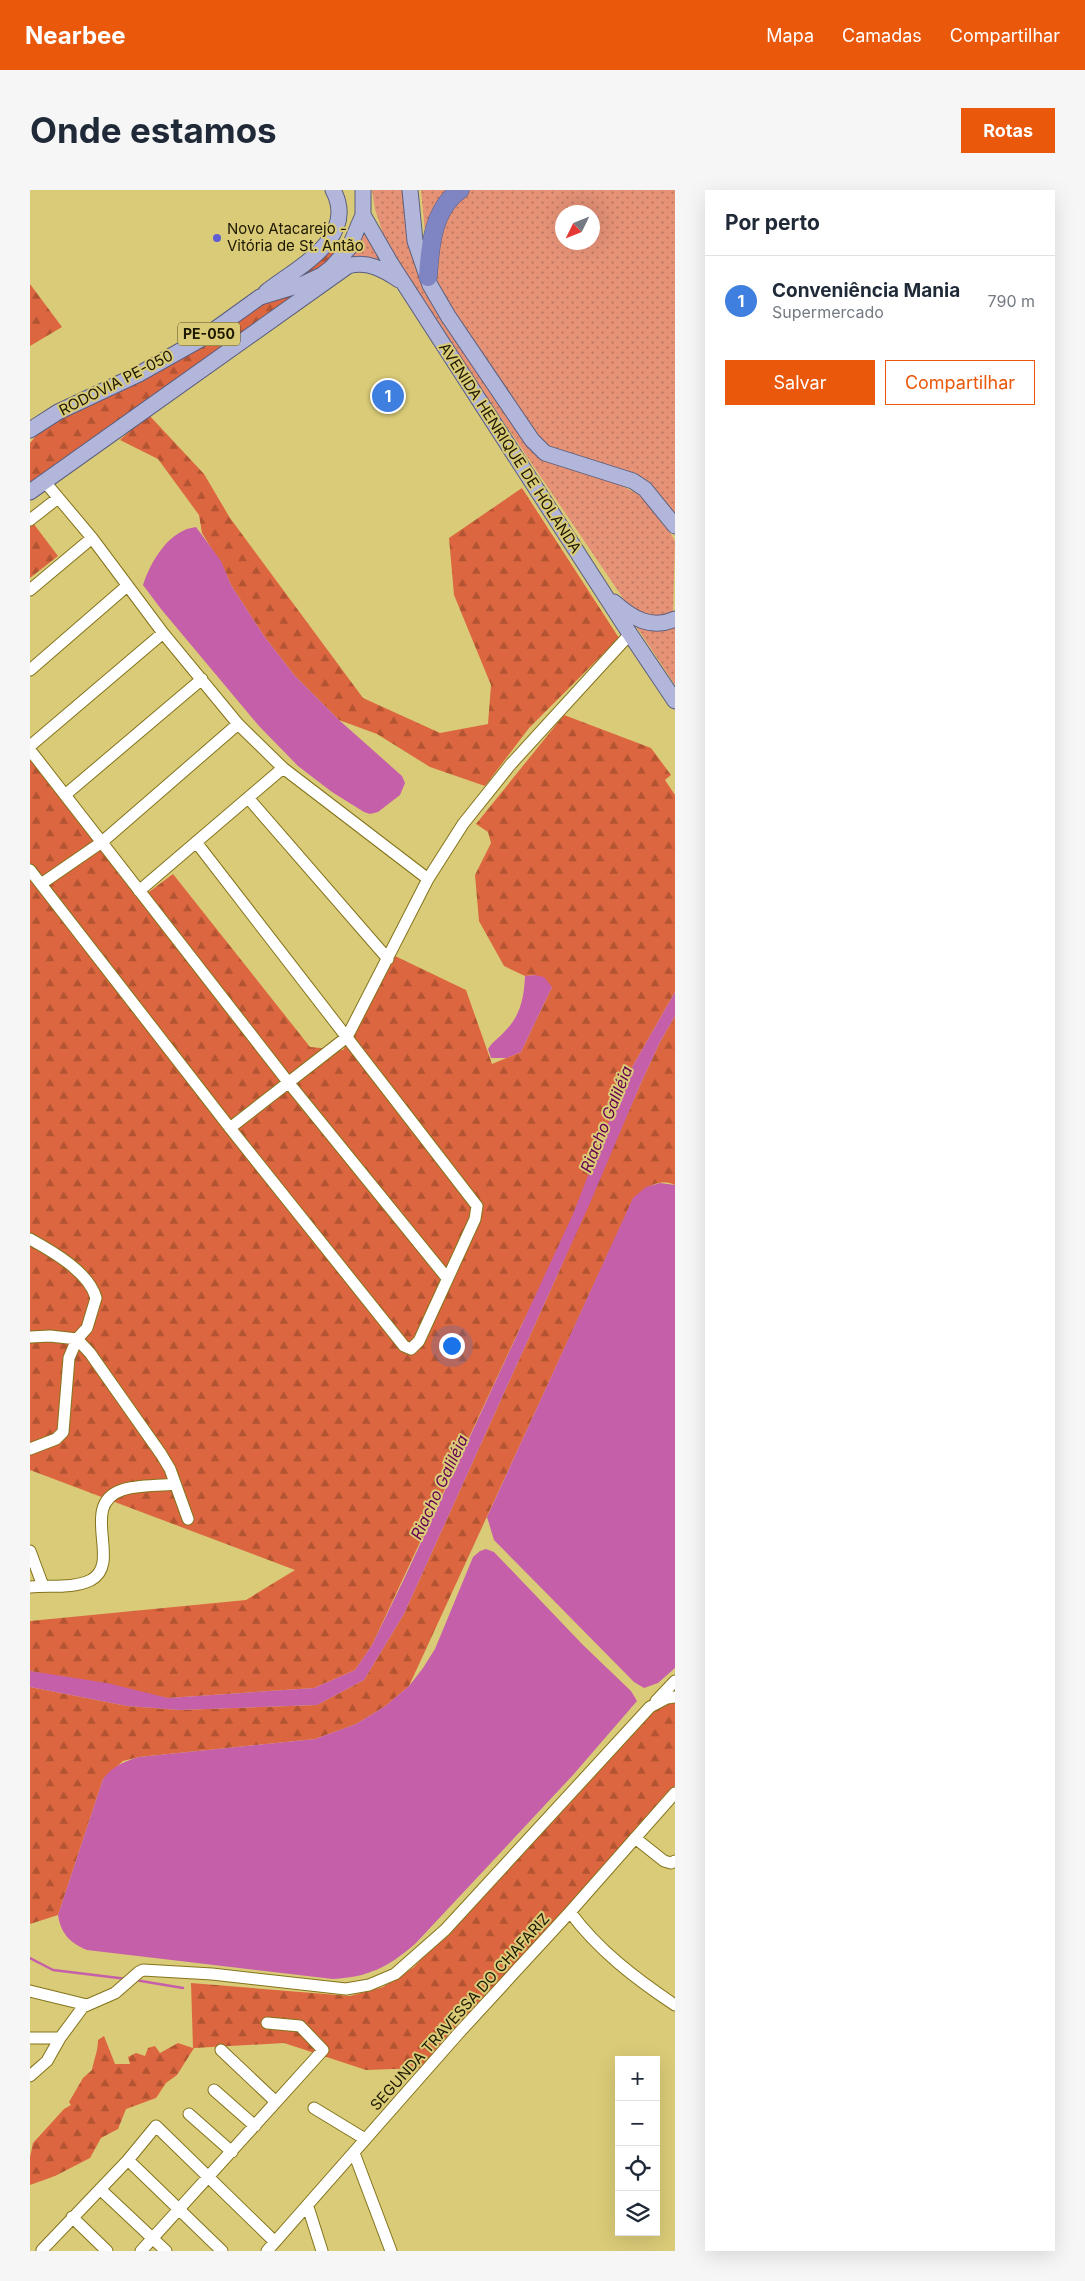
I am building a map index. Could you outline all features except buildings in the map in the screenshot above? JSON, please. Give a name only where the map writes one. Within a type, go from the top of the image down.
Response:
[{"type":"highway","points":[[428,277],[430,250],[436,226],[447,203],[460,190]]},
{"type":"main road","points":[[260,297],[314,257],[328,242],[335,226],[339,205],[333,190]]},
{"type":"main road","name":"PE-050","points":[[363,190],[363,216]]},
{"type":"main road","name":"AVENIDA HENRIQUE DE HOLANDA","points":[[410,190],[415,241],[436,297],[458,332],[539,448],[554,456],[633,481],[645,489],[675,526]]},
{"type":"main road","name":"RODOVIA PE-050","points":[[30,430],[58,412],[139,374],[203,338],[260,297],[303,284],[332,268],[349,248],[363,216]]},
{"type":"main road","name":"AVENIDA HENRIQUE DE HOLANDA","points":[[363,216],[404,284],[630,634],[675,700]]},
{"type":"main road","name":"RODOVIA PE-050","points":[[36,487],[348,266],[360,263],[383,271],[404,284]]},
{"type":"main road","points":[[604,593],[621,608],[642,622],[661,624],[675,619]]},
{"type":"street","points":[[36,487],[58,498],[92,538],[163,633],[238,724],[283,768],[428,879]]},
{"type":"street","points":[[30,520],[58,498]]},
{"type":"street","points":[[30,590],[92,538]]},
{"type":"street","points":[[30,670],[127,586]]},
{"type":"street","points":[[163,633],[30,748],[288,1082],[447,1278]]},
{"type":"street","points":[[230,1128],[347,1037],[428,879],[463,824],[511,764],[630,634]]},
{"type":"street","points":[[65,795],[202,679]]},
{"type":"street","points":[[41,884],[102,842],[238,724]]},
{"type":"street","points":[[139,891],[283,768]]},
{"type":"street","points":[[249,799],[388,959]]},
{"type":"street","points":[[30,870],[230,1128],[408,1349],[413,1348],[419,1341],[475,1219],[478,1206],[196,842]]},
{"type":"street","points":[[30,1240],[64,1258],[95,1293],[94,1309],[87,1328],[77,1339],[68,1363],[63,1432],[56,1439],[30,1449]]},
{"type":"street","points":[[30,1337],[50,1336],[77,1339],[90,1353],[170,1469],[188,1519]]},
{"type":"street","points":[[30,1587],[72,1585],[97,1576],[103,1566],[101,1512],[111,1496],[122,1490],[175,1484]]},
{"type":"street","points":[[30,1551],[43,1586]]},
{"type":"street","points":[[30,2076],[47,2061],[76,2014],[87,2005],[115,1993],[143,1970],[346,1989],[369,1984],[396,1974],[445,1930],[675,1681]]},
{"type":"street","points":[[650,1707],[675,1696]]},
{"type":"street","name":"SEGUNDA TRAVESSA DO CHAFARIZ","points":[[271,2247],[308,2207],[365,2139],[675,1793]]},
{"type":"street","points":[[635,1838],[664,1860],[671,1863],[675,1862]]},
{"type":"street","points":[[570,1912],[603,1950],[675,2005]]},
{"type":"street","points":[[30,1991],[87,2005]]},
{"type":"street","points":[[141,2251],[323,2050],[300,2026],[267,2023]]},
{"type":"street","points":[[30,2038],[60,2038]]},
{"type":"street","points":[[221,2050],[276,2102]]},
{"type":"street","points":[[214,2090],[255,2126]]},
{"type":"street","points":[[314,2108],[365,2139]]},
{"type":"street","points":[[188,2114],[232,2152]]},
{"type":"street","points":[[42,2251],[128,2160],[156,2126],[209,2177],[271,2247]]},
{"type":"street","points":[[354,2153],[391,2251]]},
{"type":"street","points":[[128,2160],[222,2251]]},
{"type":"street","points":[[100,2190],[166,2251]]},
{"type":"street","points":[[308,2207],[322,2251]]},
{"type":"street","points":[[72,2218],[107,2251]]},
{"type":"shaded area","points":[[372,190],[406,190],[420,275],[527,438],[640,495],[671,534],[675,541],[673,613],[650,617],[640,614],[629,607],[416,293],[386,243],[375,209]]},
{"type":"shaded area","points":[[421,190],[455,190],[426,242]]},
{"type":"shaded area","points":[[461,190],[675,190],[675,526],[645,489],[545,453],[428,277],[430,250]]},
{"type":"shaded area","points":[[361,221],[390,270],[346,263]]},
{"type":"shaded area","points":[[196,527],[221,561],[231,585],[264,636],[295,676],[339,720],[402,776],[405,783],[400,795],[378,812],[370,814],[364,812],[332,792],[298,766],[259,726],[143,585],[156,557],[169,540],[186,529]]},
{"type":"shaded area","points":[[636,626],[655,630],[675,627],[675,685]]},
{"type":"shaded area","points":[[535,975],[544,977],[552,987],[521,1052],[507,1058],[491,1058],[488,1049],[515,1019],[518,1012],[524,991],[525,976]]},
{"type":"shaded area","points":[[675,992],[675,1016],[660,1042],[641,1083],[590,1203],[404,1614],[364,1680],[317,1705],[180,1710],[127,1706],[30,1687],[30,1671],[107,1683],[168,1698],[314,1688],[355,1670],[372,1645],[404,1579],[573,1214],[626,1078]]},
{"type":"shaded area","points":[[660,1183],[675,1185],[675,1668],[658,1683],[644,1688],[634,1682],[494,1540],[487,1517],[633,1198],[646,1187]]},
{"type":"shaded area","points":[[486,1549],[494,1552],[583,1645],[631,1691],[637,1701],[573,1775],[415,1944],[387,1965],[357,1976],[333,1979],[87,1950],[67,1937],[61,1928],[58,1915],[103,1779],[111,1771],[123,1763],[139,1757],[315,1739],[356,1724],[384,1707],[409,1686],[423,1668],[435,1649],[473,1557]]},
{"type":"green space","points":[[358,229],[342,265],[30,481],[30,443],[43,427],[219,335]]},
{"type":"green space","points":[[30,284],[62,327],[30,346]]},
{"type":"green space","points":[[148,414],[204,474],[230,518],[363,698],[440,733],[488,724],[491,685],[454,595],[449,538],[522,488],[619,638],[529,728],[485,786],[430,767],[377,734],[339,720],[295,676],[264,636],[231,585],[224,569],[202,533],[199,515],[158,459],[120,440]]},
{"type":"green space","points":[[30,519],[58,556],[30,578]]},
{"type":"green space","points":[[564,715],[651,748],[671,775],[665,780],[675,795],[675,992],[626,1078],[575,1220],[521,1326],[372,1645],[355,1670],[314,1688],[168,1698],[30,1671],[30,1621],[246,1600],[295,1570],[30,1470],[30,756],[69,806],[149,892],[173,874],[310,1047],[343,1050],[395,956],[466,990],[492,1064],[521,1052],[552,987],[535,975],[525,976],[504,966],[479,921],[475,875],[491,843],[488,832],[476,824]]},
{"type":"green space","points":[[675,1016],[675,1185],[663,1182],[652,1185],[633,1199],[409,1686],[384,1707],[356,1724],[315,1739],[139,1757],[123,1761],[103,1779],[58,1915],[30,1924],[30,1687],[127,1706],[180,1710],[317,1705],[364,1680],[404,1614],[557,1276],[641,1083],[660,1042]]},
{"type":"green space","points":[[675,1681],[675,1786],[422,2068],[366,2070],[284,2043],[194,2048],[177,2075],[166,2083],[156,2098],[126,2109],[118,2129],[101,2138],[90,2158],[55,2176],[30,2185],[30,2157],[33,2143],[64,2109],[71,2105],[69,2102],[83,2078],[92,2070],[98,2040],[104,2036],[115,2064],[130,2064],[128,2057],[136,2053],[145,2056],[148,2048],[155,2046],[160,2053],[178,2043],[193,2048],[191,1983],[350,1996],[383,1987],[414,1967]]},
{"type":"waterway","points":[[30,1958],[53,1970],[127,1979]]},
{"type":"waterway","points":[[135,1980],[183,1988]]},
{"type":"place","name":"Novo Atacarejo - Vitória de St. Antão","points":[[217,238]]},
{"type":"place","name":"Conveniência Mania","points":[[388,396]]},
{"type":"water label","name":"Riacho Galiléia","points":[[606,1119]]},
{"type":"water label","name":"Riacho Galiléia","points":[[439,1487]]}]
